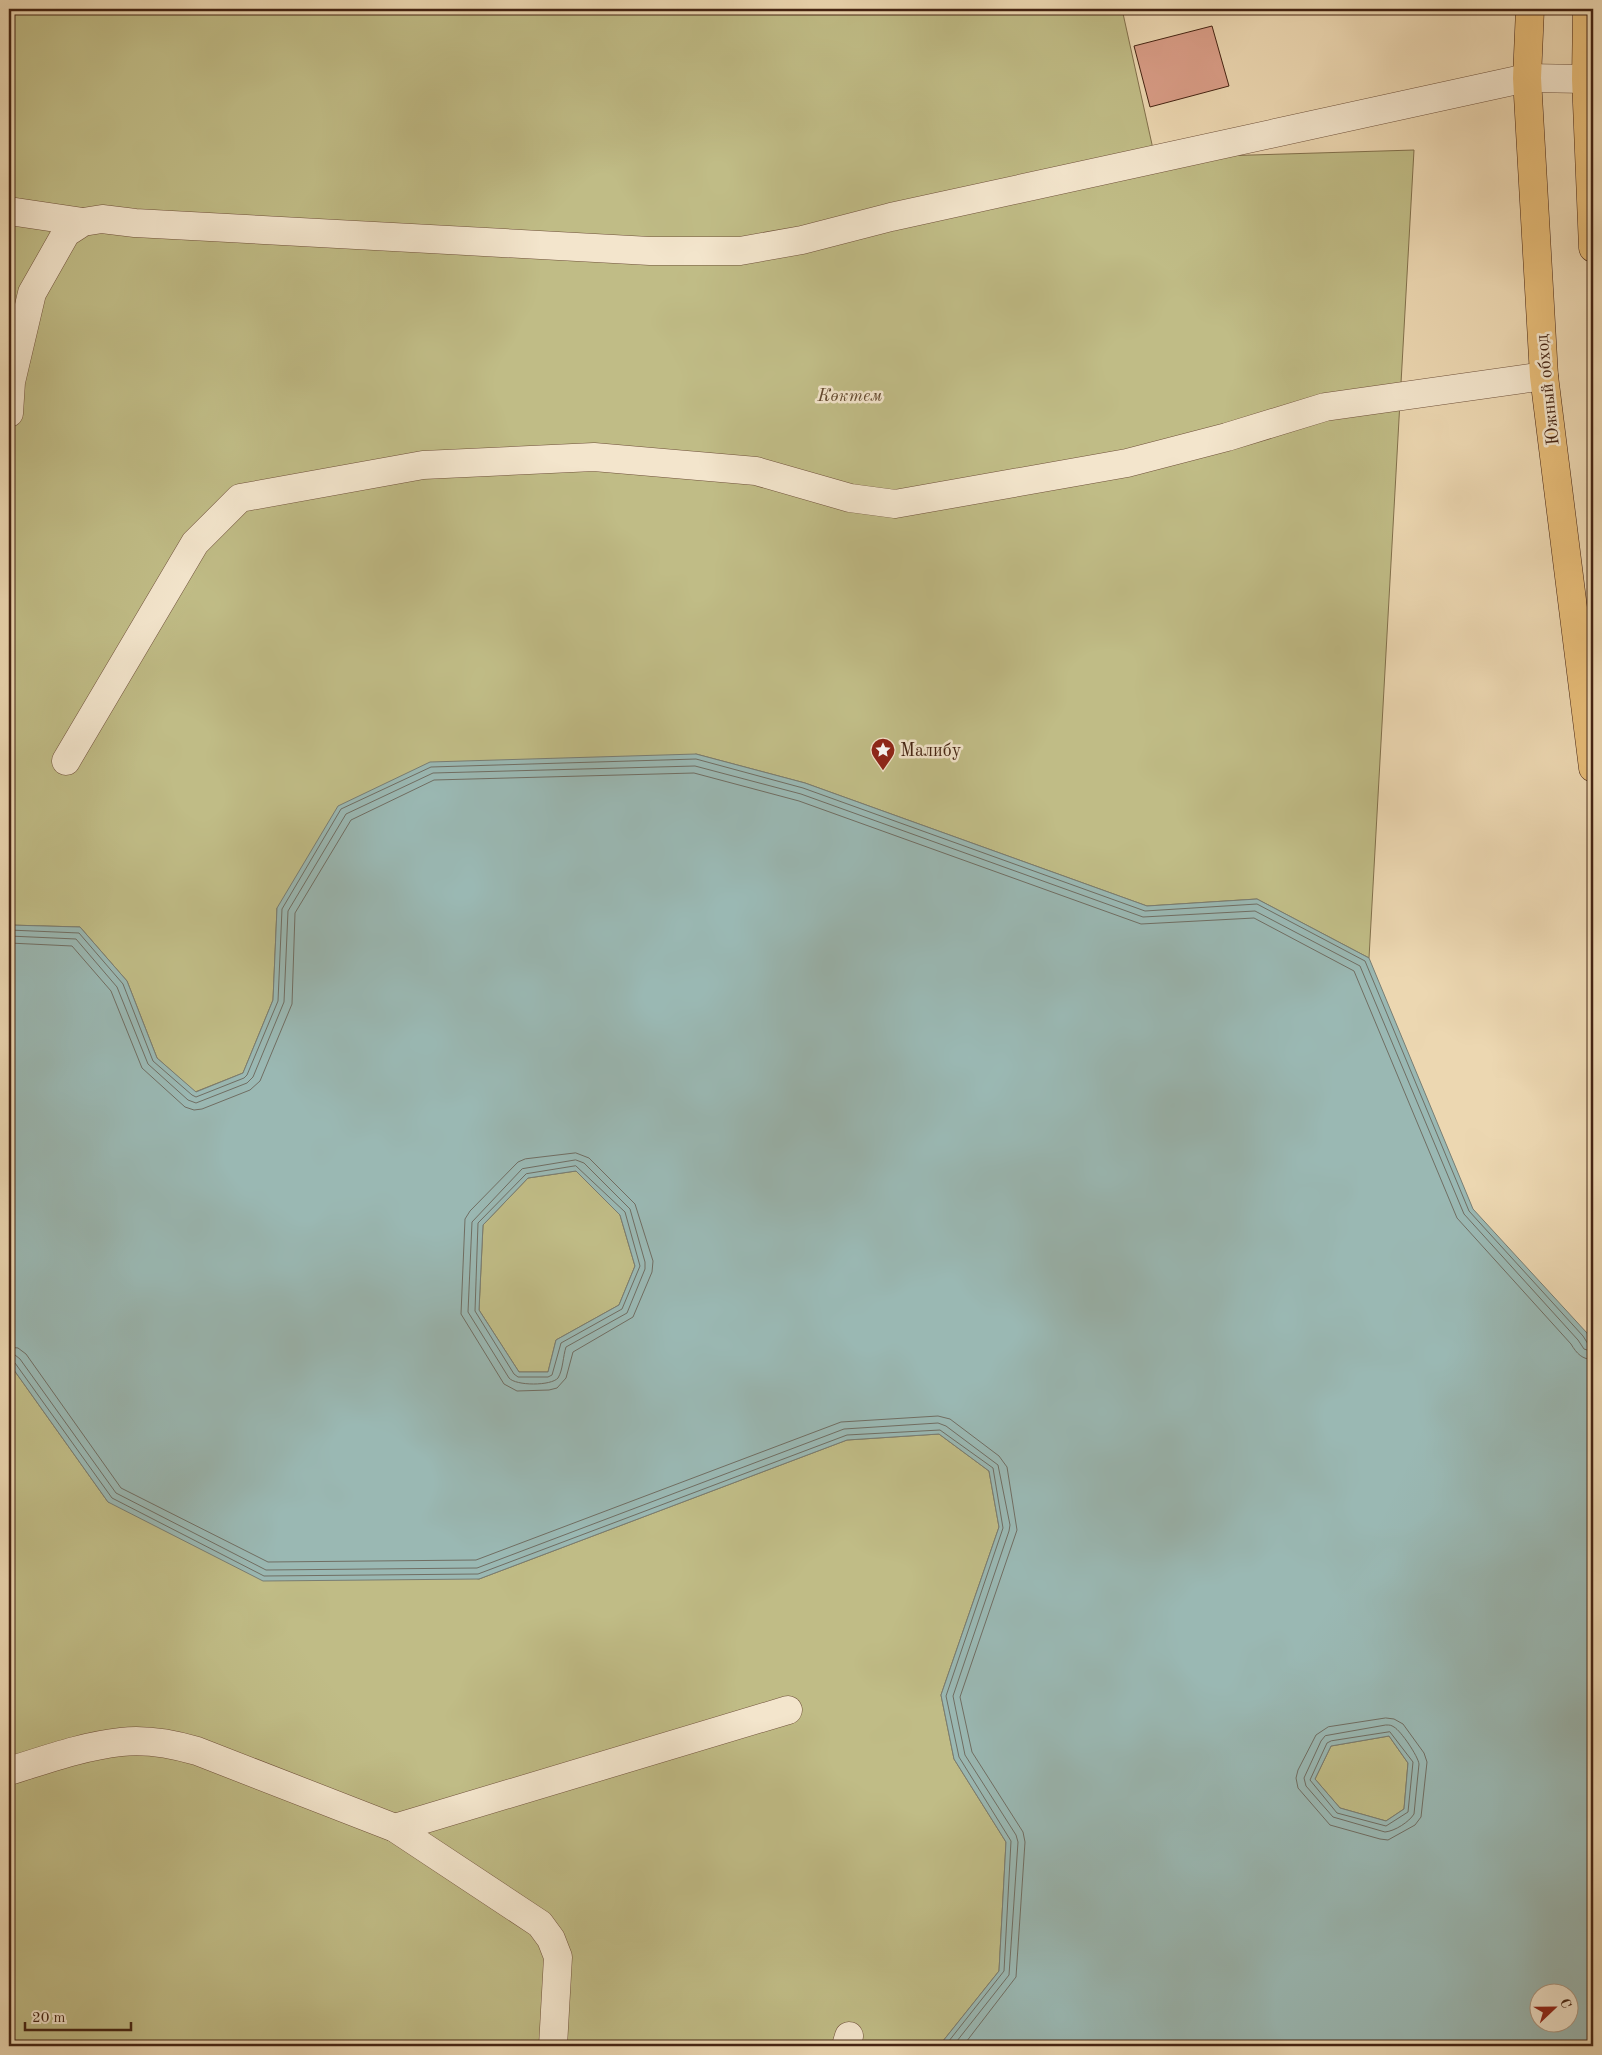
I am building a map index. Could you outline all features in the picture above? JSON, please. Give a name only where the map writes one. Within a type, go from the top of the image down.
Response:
[{"type":"highway","name":"Южный обход","points":[[1530,9],[1527,78],[1544,376],[1593,768]]},
{"type":"highway","points":[[1587,9],[1586,78],[1593,248]]},
{"type":"street","points":[[9,211],[82,222],[102,219],[135,223],[650,251],[740,251],[802,240],[891,216],[1527,78],[1586,78]]},
{"type":"street","points":[[9,413],[11,382],[32,293],[66,233],[82,222]]},
{"type":"street","points":[[66,761],[195,543],[240,498],[423,465],[594,457],[756,471],[850,498],[895,504],[1127,463],[1226,437],[1325,407],[1544,376]]},
{"type":"street","points":[[395,1828],[788,1710]]},
{"type":"street","points":[[9,1771],[95,1746],[122,1742],[174,1744],[197,1750],[395,1828],[540,1924],[551,1939],[558,1957],[548,2045]]},
{"type":"green space","name":"Көктем","points":[[9,9],[1122,9],[1155,158],[1414,150],[1369,958],[1257,899],[1147,906],[805,783],[696,754],[277,908],[273,1000],[243,1073],[195,1092],[157,1058],[127,981],[80,927],[9,925]]},
{"type":"green space","points":[[576,1171],[620,1215],[635,1266],[619,1305],[556,1340],[548,1372],[519,1372],[479,1310],[483,1225],[528,1178]]},
{"type":"green space","points":[[9,1363],[108,1502],[479,1579],[847,1440],[939,1434],[989,1471],[999,1527],[941,1695],[954,1759],[1006,1842],[999,1971],[939,2046],[9,2046]]},
{"type":"green space","points":[[1389,1736],[1408,1763],[1404,1809],[1386,1821],[1340,1808],[1315,1779],[1331,1746]]},
{"type":"water","points":[[696,754],[805,783],[1147,906],[1257,899],[1369,958],[1473,1209],[1587,1333],[1593,1344],[1593,2046],[939,2046],[999,1971],[1006,1842],[954,1759],[941,1695],[999,1527],[989,1471],[939,1434],[847,1440],[479,1579],[263,1581],[108,1502],[9,1363],[9,925],[80,927],[127,981],[157,1058],[196,1092],[243,1073],[273,1000],[277,908],[338,806],[430,762]],"holes":[[[576,1171],[620,1215],[635,1266],[619,1305],[556,1340],[548,1372],[519,1372],[479,1310],[483,1225],[528,1178]],[[1389,1736],[1408,1763],[1404,1809],[1386,1821],[1340,1808],[1315,1779],[1331,1746]]]},
{"type":"building","points":[[1212,26],[1229,86],[1150,107],[1134,46]]},
{"type":"place","name":"Малибу","points":[[883,771]]}]
